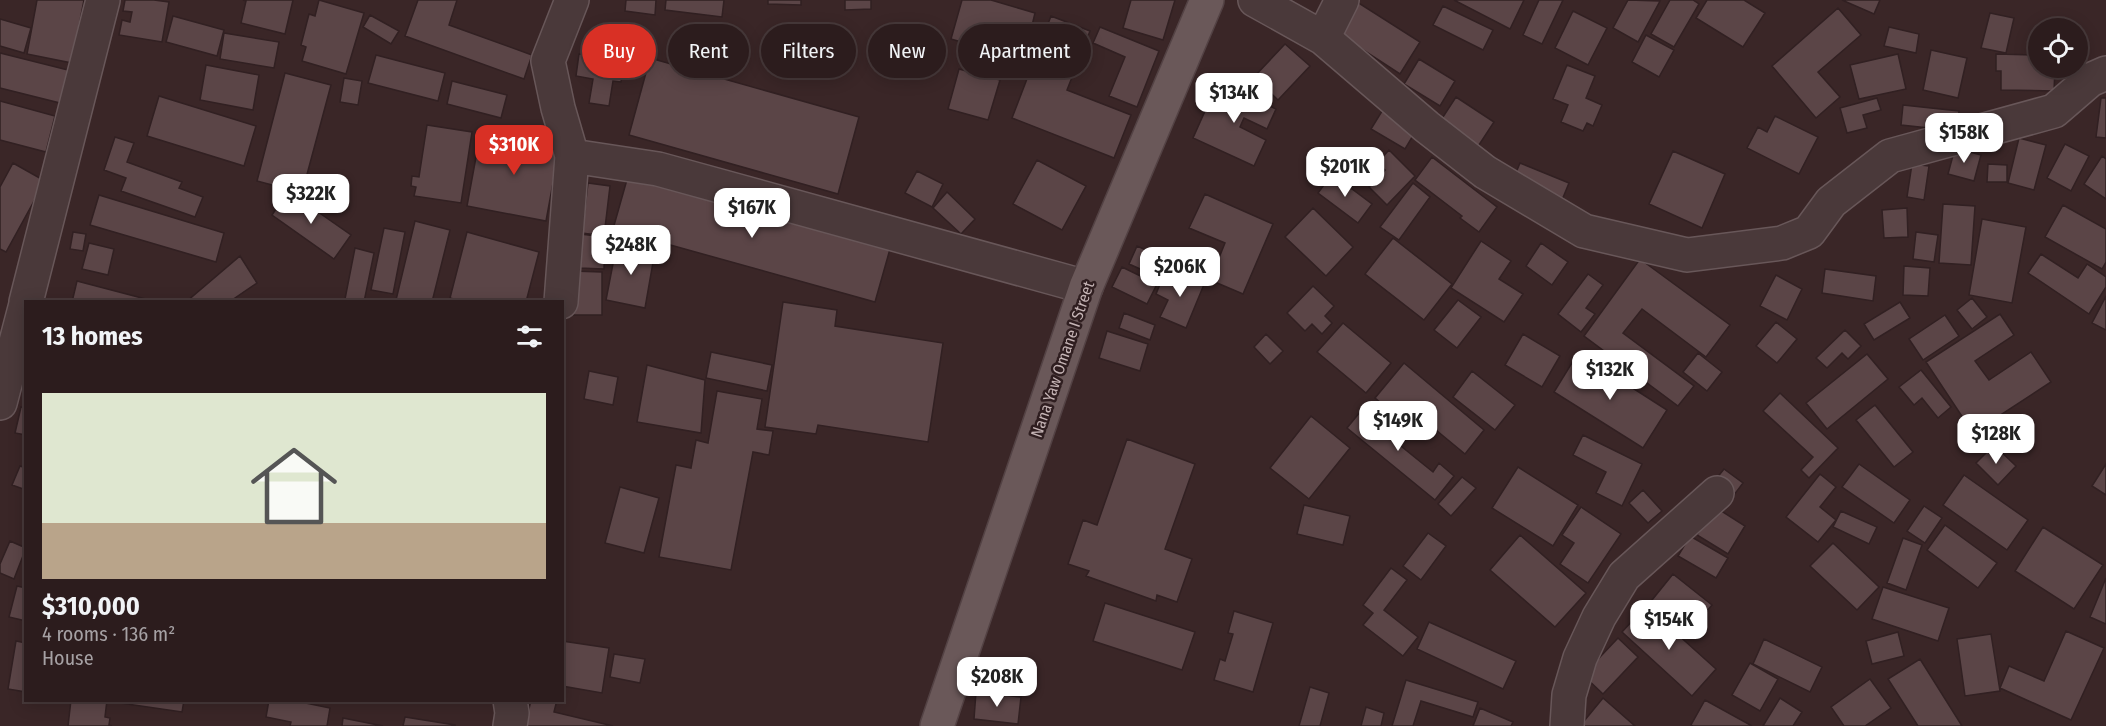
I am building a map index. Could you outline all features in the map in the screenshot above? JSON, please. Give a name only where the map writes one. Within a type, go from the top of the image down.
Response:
[{"type":"main road","name":"Nana Yaw Omane I Street","points":[[937,726],[1086,288],[1207,0]]},
{"type":"street","points":[[27,300],[104,0]]},
{"type":"street","points":[[561,300],[572,156],[558,108],[548,61],[572,0]]},
{"type":"street","points":[[1255,0],[1323,38],[1427,127],[1485,172],[1584,231],[1687,255],[1782,243],[1809,232],[1831,202],[1890,156],[2054,111],[2090,80],[2106,73]]},
{"type":"street","points":[[1323,38],[1342,0]]},
{"type":"street","points":[[572,156],[658,169],[1086,288]]},
{"type":"street","points":[[0,403],[24,311]]},
{"type":"street","points":[[1567,726],[1569,695],[1580,658],[1599,617],[1624,576],[1718,493]]},
{"type":"street","points":[[510,702],[512,713],[510,726]]},
{"type":"building","points":[[37,0],[84,0],[72,63],[27,54]]},
{"type":"building","points":[[125,0],[169,2],[162,42],[119,35],[122,20],[130,22],[132,12],[123,11]]},
{"type":"building","points":[[243,0],[293,0],[285,34],[241,23],[246,1]]},
{"type":"building","points":[[319,0],[364,13],[346,74],[302,61],[306,47],[301,45],[309,14],[315,16]]},
{"type":"building","points":[[418,0],[457,0],[449,25],[532,55],[524,79],[405,36]]},
{"type":"building","points":[[626,0],[656,0],[655,15],[625,11]]},
{"type":"building","points":[[666,0],[724,0],[722,17],[665,10]]},
{"type":"building","points":[[768,0],[801,0],[801,5],[768,4]]},
{"type":"building","points":[[845,0],[871,0],[871,9],[845,10]]},
{"type":"building","points":[[962,0],[991,0],[1035,13],[1032,24],[958,24],[958,41],[951,39]]},
{"type":"building","points":[[1131,0],[1175,0],[1163,40],[1123,28]]},
{"type":"building","points":[[1354,0],[1420,42],[1400,74],[1334,31]]},
{"type":"building","points":[[1454,0],[1524,0],[1510,29]]},
{"type":"building","points":[[1539,0],[1563,0],[1542,44],[1523,35]]},
{"type":"building","points":[[1628,0],[1660,1],[1638,42],[1613,28]]},
{"type":"building","points":[[1670,0],[1693,0],[1699,4],[1674,47],[1651,34]]},
{"type":"building","points":[[1707,0],[1744,0],[1765,13],[1743,47],[1696,18]]},
{"type":"building","points":[[1842,0],[1880,0],[1874,14]]},
{"type":"building","points":[[1443,6],[1493,30],[1483,50],[1433,25]]},
{"type":"building","points":[[1838,8],[1861,35],[1818,72],[1840,97],[1816,118],[1772,66]]},
{"type":"building","points":[[1573,11],[1607,28],[1588,65],[1555,48]]},
{"type":"building","points":[[1990,13],[2014,18],[2006,53],[1981,48]]},
{"type":"building","points":[[370,15],[399,31],[391,44],[363,27]]},
{"type":"building","points":[[173,16],[224,30],[217,56],[166,42]]},
{"type":"building","points":[[1051,16],[1072,24],[1048,24]]},
{"type":"building","points":[[0,19],[31,28],[24,53],[0,46]]},
{"type":"building","points":[[1100,27],[1159,51],[1137,107],[1109,96],[1125,57],[1093,43]]},
{"type":"building","points":[[1889,27],[1919,34],[1916,53],[1884,46]]},
{"type":"building","points":[[224,33],[279,42],[274,68],[220,59]]},
{"type":"building","points":[[1646,35],[1674,50],[1659,77],[1632,62]]},
{"type":"building","points":[[1285,44],[1310,66],[1278,100],[1254,77]]},
{"type":"building","points":[[1931,50],[1967,58],[1958,98],[1923,90]]},
{"type":"building","points":[[0,53],[68,70],[60,103],[0,88]]},
{"type":"building","points":[[579,54],[582,54],[582,77],[576,76]]},
{"type":"building","points":[[1898,54],[1906,89],[1859,99],[1850,65]]},
{"type":"building","points":[[1996,54],[2028,55],[2028,78],[2055,78],[2054,91],[2001,90],[2001,71],[1996,71]]},
{"type":"building","points":[[376,55],[445,73],[438,101],[368,83]]},
{"type":"building","points":[[1419,59],[1455,81],[1440,106],[1404,84]]},
{"type":"building","points":[[656,60],[668,63],[668,78],[721,78],[859,117],[838,194],[629,135],[645,78],[656,78]]},
{"type":"building","points":[[206,65],[259,75],[253,110],[200,100]]},
{"type":"building","points":[[1567,65],[1595,76],[1586,98],[1602,105],[1593,126],[1587,123],[1583,131],[1561,122],[1568,105],[1553,99]]},
{"type":"building","points":[[285,73],[331,85],[302,193],[257,181]]},
{"type":"building","points":[[958,73],[958,78],[1000,80],[988,120],[948,109]]},
{"type":"building","points":[[344,78],[362,81],[358,105],[340,102]]},
{"type":"building","points":[[587,78],[622,78],[621,82],[613,81],[609,106],[589,103],[593,79]]},
{"type":"building","points":[[1027,78],[1072,78],[1067,90],[1131,115],[1114,158],[1012,118]]},
{"type":"building","points":[[452,81],[507,95],[501,118],[447,104]]},
{"type":"building","points":[[1218,82],[1276,109],[1267,129],[1244,118],[1240,127],[1266,140],[1254,166],[1193,138]]},
{"type":"building","points":[[159,96],[256,126],[244,166],[147,136]]},
{"type":"building","points":[[1456,97],[1494,122],[1477,148],[1439,123]]},
{"type":"building","points":[[1877,98],[1881,110],[1863,115],[1867,128],[1847,133],[1840,108]]},
{"type":"building","points":[[2101,98],[2106,98],[2106,138],[2096,137]]},
{"type":"building","points":[[0,101],[55,116],[46,152],[0,140]]},
{"type":"building","points":[[1387,103],[1420,124],[1405,149],[1371,129]]},
{"type":"building","points":[[1903,105],[1959,111],[1957,131],[1901,125]]},
{"type":"building","points":[[1775,116],[1818,137],[1799,174],[1747,148],[1758,127],[1767,132]]},
{"type":"building","points":[[427,125],[472,132],[461,203],[414,196],[416,187],[411,186],[412,176],[419,177]]},
{"type":"building","points":[[481,130],[560,145],[546,221],[467,206]]},
{"type":"building","points":[[115,137],[134,143],[127,162],[182,182],[179,188],[203,197],[195,217],[121,191],[126,178],[104,170]]},
{"type":"building","points":[[2019,138],[2046,145],[2034,190],[2008,183]]},
{"type":"building","points":[[2065,144],[2089,156],[2071,191],[2047,178]]},
{"type":"building","points":[[1955,148],[1981,155],[1974,181],[1948,174]]},
{"type":"building","points":[[1389,150],[1415,176],[1387,205],[1369,187],[1385,170],[1377,163]]},
{"type":"building","points":[[1673,151],[1725,174],[1702,228],[1649,204]]},
{"type":"building","points":[[2102,156],[2106,159],[2106,199],[2084,184]]},
{"type":"building","points":[[1432,157],[1497,207],[1479,232],[1415,180]]},
{"type":"building","points":[[1037,160],[1086,186],[1062,230],[1013,204]]},
{"type":"building","points":[[13,163],[45,181],[6,252],[0,249],[0,187]]},
{"type":"building","points":[[1520,163],[1569,183],[1562,200],[1513,180]]},
{"type":"building","points":[[1912,164],[1929,166],[1924,200],[1907,197]]},
{"type":"building","points":[[1988,164],[2007,165],[2007,182],[1987,182]]},
{"type":"building","points":[[917,171],[943,184],[932,207],[905,193]]},
{"type":"building","points":[[1332,174],[1372,204],[1358,223],[1318,193]]},
{"type":"building","points":[[628,176],[890,249],[875,302],[613,229]]},
{"type":"building","points":[[588,183],[610,186],[604,236],[582,233]]},
{"type":"building","points":[[1413,183],[1430,197],[1399,240],[1380,227]]},
{"type":"building","points":[[288,191],[351,235],[334,259],[272,215]]},
{"type":"building","points":[[947,192],[975,219],[961,234],[933,208]]},
{"type":"building","points":[[1205,194],[1273,224],[1243,294],[1210,280],[1225,243],[1189,228]]},
{"type":"building","points":[[99,195],[224,233],[216,262],[90,225]]},
{"type":"building","points":[[1943,204],[1975,206],[1971,265],[1939,263]]},
{"type":"building","points":[[2063,205],[2106,229],[2106,262],[2102,269],[2045,237]]},
{"type":"building","points":[[1313,208],[1353,247],[1326,276],[1285,237]]},
{"type":"building","points":[[1907,208],[1908,237],[1884,238],[1882,210]]},
{"type":"building","points":[[1982,219],[2026,227],[2012,303],[1969,295]]},
{"type":"building","points":[[415,221],[450,230],[432,300],[396,300]]},
{"type":"building","points":[[384,228],[405,232],[393,294],[371,290]]},
{"type":"building","points":[[73,232],[86,234],[83,251],[70,249]]},
{"type":"building","points":[[467,232],[539,252],[527,300],[457,300],[450,298]]},
{"type":"building","points":[[1916,232],[1938,235],[1934,262],[1913,259]]},
{"type":"building","points":[[580,234],[605,237],[604,269],[579,268]]},
{"type":"building","points":[[1393,238],[1452,284],[1424,320],[1365,274]]},
{"type":"building","points":[[1481,241],[1511,261],[1499,279],[1523,294],[1504,322],[1451,288]]},
{"type":"building","points":[[89,243],[114,249],[108,275],[82,269]]},
{"type":"building","points":[[617,243],[655,251],[645,308],[606,300]]},
{"type":"building","points":[[1541,243],[1568,262],[1552,285],[1526,266]]},
{"type":"building","points":[[1137,246],[1166,259],[1158,277],[1129,264]]},
{"type":"building","points":[[355,248],[374,253],[364,300],[345,299]]},
{"type":"building","points":[[2041,254],[2078,278],[2087,264],[2106,277],[2106,287],[2089,314],[2028,273]]},
{"type":"building","points":[[240,256],[257,283],[232,300],[188,300]]},
{"type":"building","points":[[1640,259],[1730,325],[1706,357],[1642,309],[1623,333],[1694,386],[1678,406],[1584,336]]},
{"type":"building","points":[[1904,266],[1930,268],[1928,296],[1903,295]]},
{"type":"building","points":[[1122,267],[1157,284],[1147,304],[1112,287]]},
{"type":"building","points":[[1825,269],[1876,276],[1873,301],[1822,293]]},
{"type":"building","points":[[572,271],[602,272],[602,315],[571,315]]},
{"type":"building","points":[[1181,271],[1205,282],[1186,328],[1160,317],[1168,300],[1156,294],[1163,277],[1176,283]]},
{"type":"building","points":[[1588,274],[1603,285],[1586,308],[1595,314],[1581,332],[1558,314]]},
{"type":"building","points":[[1776,275],[1802,289],[1787,320],[1760,306]]},
{"type":"building","points":[[77,281],[149,300],[72,300]]},
{"type":"building","points":[[1313,286],[1334,306],[1325,316],[1332,323],[1322,334],[1312,324],[1305,331],[1287,313]]},
{"type":"building","points":[[2106,296],[2106,330],[2092,323]]},
{"type":"building","points":[[1972,298],[1987,317],[1972,329],[1957,310]]},
{"type":"building","points":[[1458,300],[1481,317],[1457,348],[1434,330]]},
{"type":"building","points":[[783,302],[837,310],[835,326],[943,343],[928,442],[818,425],[816,434],[765,427]]},
{"type":"building","points":[[1900,302],[1910,318],[1874,340],[1864,324]]},
{"type":"building","points":[[1124,313],[1155,325],[1150,340],[1119,328]]},
{"type":"building","points":[[2000,314],[2014,335],[1975,361],[1989,380],[2031,352],[2051,382],[1973,433],[1926,362]]},
{"type":"building","points":[[1945,315],[1959,336],[1923,360],[1909,339]]},
{"type":"building","points":[[1776,322],[1797,339],[1777,363],[1756,346]]},
{"type":"building","points":[[1343,323],[1391,363],[1366,393],[1317,352]]},
{"type":"building","points":[[1845,330],[1861,346],[1848,359],[1842,353],[1827,368],[1816,358]]},
{"type":"building","points":[[1107,331],[1148,344],[1140,371],[1099,358]]},
{"type":"building","points":[[1266,334],[1283,351],[1270,364],[1254,347]]},
{"type":"building","points":[[1523,334],[1560,356],[1542,387],[1505,365]]},
{"type":"building","points":[[711,352],[772,365],[767,391],[706,378]]},
{"type":"building","points":[[1578,353],[1667,410],[1643,448],[1554,392]]},
{"type":"building","points":[[1698,353],[1722,372],[1707,391],[1683,372]]},
{"type":"building","points":[[1867,354],[1888,379],[1827,429],[1806,403]]},
{"type":"building","points":[[1404,363],[1484,430],[1465,454],[1419,416],[1410,427],[1375,398]]},
{"type":"building","points":[[647,365],[705,380],[701,433],[637,422]]},
{"type":"building","points":[[1921,370],[1951,407],[1938,418],[1922,398],[1914,405],[1899,387]]},
{"type":"building","points":[[589,371],[618,377],[613,405],[584,399]]},
{"type":"building","points":[[1472,371],[1515,405],[1495,430],[1453,397]]},
{"type":"building","points":[[717,391],[762,399],[757,429],[773,431],[769,455],[753,452],[731,570],[659,557],[676,465],[691,468],[696,440],[708,443]]},
{"type":"building","points":[[1780,393],[1838,448],[1809,478],[1801,470],[1813,457],[1763,411]]},
{"type":"building","points":[[1369,401],[1389,417],[1380,429],[1433,472],[1439,463],[1454,476],[1435,500],[1347,428]]},
{"type":"building","points":[[1875,405],[1913,452],[1894,467],[1856,420]]},
{"type":"building","points":[[21,407],[24,408],[24,435],[15,433]]},
{"type":"building","points":[[1311,416],[1350,448],[1309,499],[1270,468]]},
{"type":"building","points":[[1583,435],[1642,464],[1622,506],[1596,493],[1606,472],[1573,455]]},
{"type":"building","points":[[1127,439],[1195,464],[1165,549],[1192,559],[1177,602],[1157,595],[1156,601],[1086,576],[1089,571],[1068,564],[1083,520],[1097,525]]},
{"type":"building","points":[[1994,445],[2016,466],[1998,485],[1976,463]]},
{"type":"building","points":[[1859,464],[1910,500],[1894,523],[1842,487]]},
{"type":"building","points":[[2106,464],[2106,495],[2092,486]]},
{"type":"building","points":[[20,466],[24,467],[24,489],[12,485]]},
{"type":"building","points":[[1518,467],[1578,505],[1553,546],[1492,508]]},
{"type":"building","points":[[1724,469],[1743,483],[1731,499],[1712,484]]},
{"type":"building","points":[[1820,474],[1836,487],[1820,507],[1836,520],[1818,542],[1786,517]]},
{"type":"building","points":[[1964,475],[2028,520],[2007,550],[1943,505]]},
{"type":"building","points":[[1462,477],[1476,488],[1451,516],[1438,504]]},
{"type":"building","points":[[620,487],[659,498],[644,553],[605,543]]},
{"type":"building","points":[[1643,490],[1662,511],[1648,523],[1629,503]]},
{"type":"building","points":[[1304,505],[1350,516],[1343,545],[1297,534]]},
{"type":"building","points":[[1924,506],[1942,518],[1925,543],[1907,531]]},
{"type":"building","points":[[1581,507],[1621,534],[1588,583],[1560,564],[1574,543],[1562,535]]},
{"type":"building","points":[[1715,507],[1745,526],[1728,554],[1697,535]]},
{"type":"building","points":[[1841,511],[1877,527],[1869,544],[1833,527]]},
{"type":"building","points":[[1945,525],[1997,563],[1978,588],[1927,550]]},
{"type":"building","points":[[2043,527],[2103,565],[2074,609],[2015,571]]},
{"type":"building","points":[[1428,533],[1446,546],[1421,580],[1403,566]]},
{"type":"building","points":[[1520,535],[1586,593],[1555,627],[1490,570]]},
{"type":"building","points":[[1690,536],[1728,558],[1716,578],[1678,556]]},
{"type":"building","points":[[1903,538],[1922,545],[1906,590],[1887,583]]},
{"type":"building","points":[[10,541],[24,547],[24,553],[14,579],[0,573],[0,564]]},
{"type":"building","points":[[1833,543],[1879,587],[1857,610],[1810,566]]},
{"type":"building","points":[[1391,568],[1407,580],[1384,610],[1418,637],[1403,656],[1363,625],[1373,613],[1363,605]]},
{"type":"building","points":[[1673,574],[1712,605],[1690,631],[1652,600]]},
{"type":"building","points":[[2106,578],[2106,624],[2090,617]]},
{"type":"building","points":[[17,586],[24,588],[24,621],[9,617]]},
{"type":"building","points":[[1883,587],[1949,608],[1938,641],[1872,619]]},
{"type":"building","points":[[1105,603],[1195,632],[1182,670],[1093,641]]},
{"type":"building","points":[[1646,606],[1716,669],[1692,696],[1622,632]]},
{"type":"building","points":[[1234,611],[1273,623],[1253,692],[1214,680],[1220,659],[1225,661],[1233,634],[1228,633]]},
{"type":"building","points":[[1429,622],[1516,661],[1503,689],[1417,649]]},
{"type":"building","points":[[2066,631],[2104,648],[2071,720],[2000,688],[2009,666],[2044,681]]},
{"type":"building","points":[[1898,632],[1904,656],[1872,664],[1866,641]]},
{"type":"building","points":[[1991,634],[2000,691],[1965,696],[1957,639]]},
{"type":"building","points":[[1618,638],[1638,657],[1603,694],[1583,675]]},
{"type":"building","points":[[1764,639],[1822,667],[1810,692],[1753,664]]},
{"type":"building","points":[[16,641],[24,643],[24,692],[8,689]]},
{"type":"building","points":[[564,641],[609,648],[602,693],[564,686]]},
{"type":"building","points":[[614,654],[645,659],[640,683],[610,677]]},
{"type":"building","points":[[1920,659],[1962,726],[1918,726],[1888,679]]},
{"type":"building","points":[[1750,663],[1778,679],[1760,711],[1732,695]]},
{"type":"building","points":[[1870,679],[1891,708],[1865,726],[1844,726],[1831,707]]},
{"type":"building","points":[[1406,680],[1478,702],[1473,717],[1421,701],[1413,726],[1392,726]]},
{"type":"building","points":[[1310,687],[1329,693],[1320,726],[1299,726]]},
{"type":"building","points":[[976,692],[1021,697],[1018,724],[974,719]]},
{"type":"building","points":[[1603,698],[1635,726],[1580,726]]},
{"type":"building","points":[[1780,698],[1802,712],[1793,726],[1763,726]]},
{"type":"building","points":[[1705,700],[1752,726],[1691,725]]},
{"type":"building","points":[[71,702],[107,702],[105,717],[110,718],[109,725],[112,726],[68,726]]},
{"type":"building","points":[[120,702],[184,702],[182,712]]},
{"type":"building","points":[[269,702],[301,702],[330,708],[327,726],[290,726],[291,722],[266,717]]},
{"type":"building","points":[[531,702],[556,702],[554,712],[613,726],[525,726]]},
{"type":"building","points":[[1366,707],[1384,713],[1381,726],[1361,726]]},
{"type":"building","points":[[1480,708],[1513,722],[1511,726],[1473,726]]},
{"type":"building","points":[[405,717],[455,725],[455,726],[403,726]]},
{"type":"building","points":[[343,718],[383,726],[342,726]]}]
